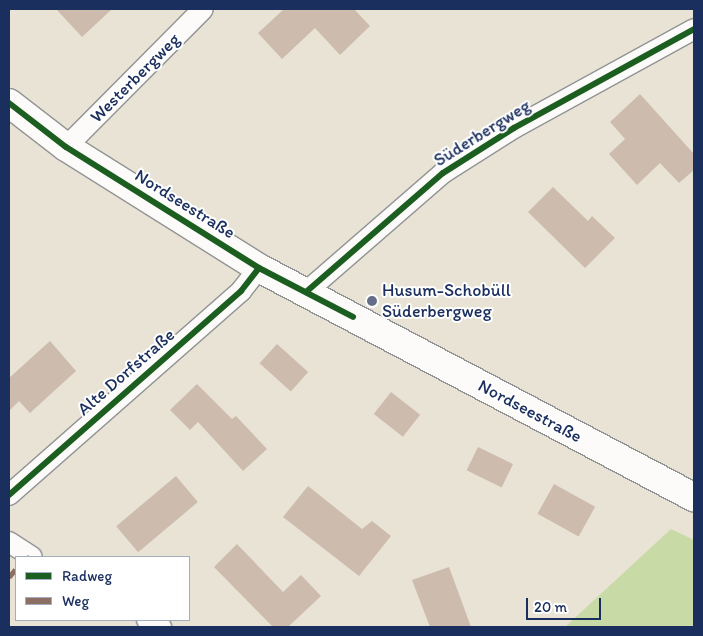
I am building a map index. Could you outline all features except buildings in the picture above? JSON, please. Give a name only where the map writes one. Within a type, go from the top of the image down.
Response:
[{"type":"main road","name":"Nordseestraße","points":[[9,103],[66,147],[259,268],[694,497]]},
{"type":"street","name":"Westerbergweg","points":[[66,147],[203,9]]},
{"type":"street","name":"Süderbergweg","points":[[306,292],[443,173],[514,128],[694,29]]},
{"type":"street","name":"Alte Dorfstraße","points":[[9,495],[241,291],[259,268]]},
{"type":"street","points":[[9,542],[30,556]]},
{"type":"street","points":[[150,621],[161,627]]},
{"type":"green space","points":[[671,529],[694,540],[694,627],[565,627]]},
{"type":"marked path","points":[[9,577],[15,570]]},
{"type":"cycle path","points":[[306,292],[443,173],[514,128],[694,29]]},
{"type":"cycle path","points":[[9,103],[66,147],[259,268],[353,317]]},
{"type":"cycle path","points":[[9,495],[241,291],[259,268]]},
{"type":"place","name":"Husum-Schobüll Süderbergweg","points":[[372,301]]}]
